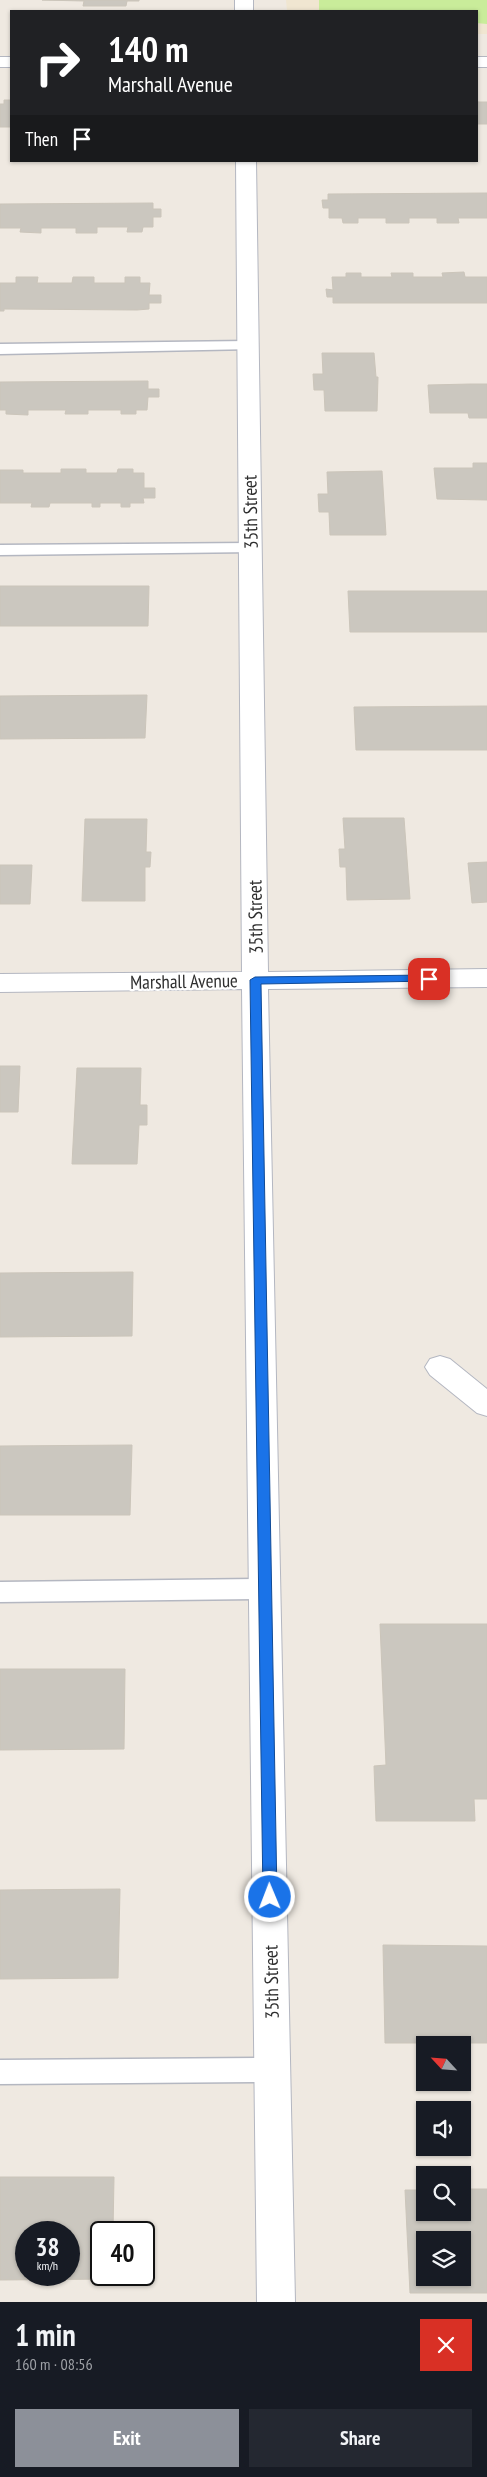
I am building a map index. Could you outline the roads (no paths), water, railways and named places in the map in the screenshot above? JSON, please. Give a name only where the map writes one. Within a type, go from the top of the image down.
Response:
[{"type":"street","name":"35th Street","points":[[246,162],[255,980],[276,2302]]},
{"type":"street","name":"Marshall Avenue","points":[[0,983],[487,978]]},
{"type":"street","points":[[440,1367],[487,1405]]},
{"type":"lane","points":[[0,349],[248,346]]},
{"type":"lane","points":[[0,550],[251,548]]},
{"type":"lane","points":[[0,1592],[265,1589]]},
{"type":"lane","points":[[0,2072],[272,2070]]}]
